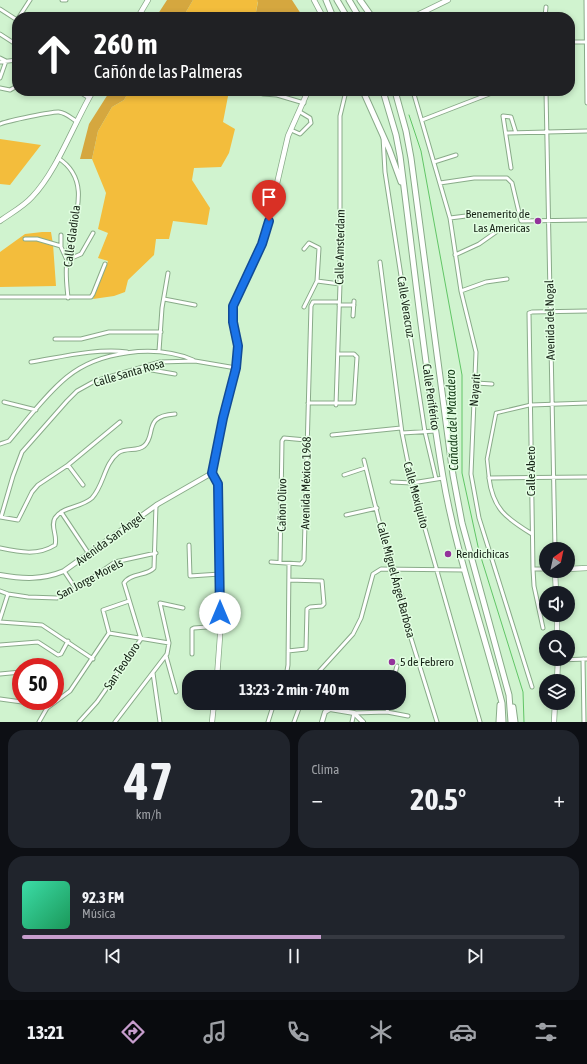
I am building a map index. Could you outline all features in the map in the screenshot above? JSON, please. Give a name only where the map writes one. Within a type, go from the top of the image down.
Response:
[{"type":"highway","points":[[326,0],[331,12]]},
{"type":"highway","points":[[337,0],[344,12]]},
{"type":"highway","points":[[349,0],[355,12]]},
{"type":"highway","points":[[360,0],[368,12]]},
{"type":"highway","points":[[365,96],[382,134],[405,194]]},
{"type":"highway","name":"Calle Periférico","points":[[384,96],[396,135],[443,478],[455,532],[502,703],[503,722]]},
{"type":"highway","name":"Calle Periférico","points":[[397,96],[411,158],[453,475],[462,523],[509,695],[511,722]]},
{"type":"highway","points":[[494,674],[499,702],[499,722]]},
{"type":"highway","points":[[509,695],[513,705],[515,722]]},
{"type":"main road","points":[[141,12],[148,0]]},
{"type":"main road","points":[[314,0],[320,12]]},
{"type":"main road","points":[[423,12],[448,0]]},
{"type":"main road","points":[[217,670],[220,626],[218,484],[212,473],[223,418],[236,368],[238,346],[233,322],[233,306],[266,231],[286,146],[291,130],[306,96]]},
{"type":"main road","points":[[0,221],[32,197],[44,181],[58,158],[89,98]]},
{"type":"main road","points":[[575,569],[587,568]]},
{"type":"main road","points":[[212,722],[213,710]]},
{"type":"main road","points":[[554,722],[555,710]]},
{"type":"street","points":[[23,12],[30,0]]},
{"type":"street","points":[[586,0],[587,103]]},
{"type":"street","points":[[546,7],[546,12]]},
{"type":"street","points":[[0,9],[12,17]]},
{"type":"street","points":[[0,34],[12,42]]},
{"type":"street","points":[[575,42],[586,42]]},
{"type":"street","points":[[0,58],[6,62]]},
{"type":"street","points":[[0,62],[12,61]]},
{"type":"street","points":[[0,78],[6,62]]},
{"type":"street","points":[[0,88],[10,90],[12,89]]},
{"type":"street","points":[[280,96],[304,103]]},
{"type":"street","name":"Calle Amsterdam","points":[[336,405],[340,284],[340,116],[345,96]]},
{"type":"street","name":"Nayarit","points":[[415,96],[450,218],[461,290],[476,352],[476,383],[472,423],[471,474],[479,518],[532,687]]},
{"type":"street","points":[[422,120],[484,96]]},
{"type":"street","name":"Avenida del Nogal","points":[[546,96],[555,542]]},
{"type":"street","points":[[0,124],[12,119],[56,112],[66,115],[76,122]]},
{"type":"street","points":[[291,130],[300,134],[310,123],[310,118],[300,112]]},
{"type":"street","points":[[511,168],[503,116],[508,115],[513,120],[516,133]]},
{"type":"street","points":[[506,133],[587,131]]},
{"type":"street","name":"Calle Veracruz","points":[[382,134],[385,172],[425,432],[436,479]]},
{"type":"street","points":[[434,162],[456,155]]},
{"type":"street","name":"Calle Gladiola","points":[[58,158],[71,168],[78,189],[76,221],[67,260],[68,298]]},
{"type":"street","points":[[440,183],[490,177],[507,178],[510,181],[521,221],[587,220]]},
{"type":"street","points":[[450,218],[482,214]]},
{"type":"street","points":[[455,255],[479,244],[496,232]]},
{"type":"street","points":[[61,235],[61,246],[67,260],[81,254],[93,233]]},
{"type":"street","points":[[25,239],[37,239],[61,246]]},
{"type":"street","points":[[304,249],[309,243],[319,247],[317,281],[304,307]]},
{"type":"street","name":"Calle Mexiquito","points":[[380,262],[401,428],[412,482],[480,722]]},
{"type":"street","points":[[0,297],[91,297],[105,264]]},
{"type":"street","points":[[159,351],[168,273]]},
{"type":"street","points":[[461,290],[486,282],[507,279]]},
{"type":"street","points":[[317,281],[340,284]]},
{"type":"street","points":[[164,299],[195,305]]},
{"type":"street","name":"Avenida México 1968","points":[[289,564],[301,564],[304,560],[306,440],[311,306],[313,302],[339,304]]},
{"type":"street","points":[[339,304],[354,303],[354,316]]},
{"type":"street","name":"Calle Abeto","points":[[543,628],[534,586],[533,569],[530,312],[550,312]]},
{"type":"street","points":[[550,312],[587,312]]},
{"type":"street","points":[[55,339],[81,339],[109,332],[161,332]]},
{"type":"street","points":[[31,362],[117,350],[128,352],[159,351],[181,355],[195,361]]},
{"type":"street","points":[[0,444],[8,441],[68,377],[94,363],[128,352]]},
{"type":"street","points":[[308,403],[336,405],[354,403],[356,355],[338,354]]},
{"type":"street","name":"Calle Santa Rosa","points":[[0,517],[22,452],[77,391],[95,381],[160,362],[195,361],[236,368]]},
{"type":"street","points":[[140,368],[175,374]]},
{"type":"street","points":[[476,383],[492,384]]},
{"type":"street","points":[[4,402],[36,410]]},
{"type":"street","points":[[532,534],[501,512],[492,497],[487,459],[496,413],[531,405],[587,403]]},
{"type":"street","points":[[0,548],[15,552],[37,553],[50,549],[55,545],[57,540],[53,521],[62,512],[86,503],[95,494],[116,455],[121,451],[142,447],[148,442],[153,423],[163,417],[175,414]]},
{"type":"street","points":[[0,517],[18,520],[34,489],[68,465],[120,422]]},
{"type":"street","points":[[332,435],[401,428]]},
{"type":"street","points":[[402,433],[436,432]]},
{"type":"street","name":"Cañon Olivo","points":[[280,562],[283,439],[306,440]]},
{"type":"street","name":"Calle Miguel Ángel Barbosa","points":[[364,460],[391,568],[402,597],[406,622],[437,722]]},
{"type":"street","points":[[68,465],[83,485]]},
{"type":"street","points":[[344,475],[365,468]]},
{"type":"street","name":"Avenida San Ángel","points":[[0,575],[37,578],[48,577],[64,571],[156,506],[212,473]]},
{"type":"street","points":[[489,478],[587,476]]},
{"type":"street","points":[[392,482],[412,482],[443,478]]},
{"type":"street","points":[[156,506],[156,553]]},
{"type":"street","points":[[346,515],[377,508]]},
{"type":"street","points":[[62,512],[89,554]]},
{"type":"street","points":[[189,545],[190,576],[220,574]]},
{"type":"street","name":"San Teodoro","points":[[79,722],[97,702],[140,639],[124,583],[126,580],[152,571],[155,566],[156,553]]},
{"type":"street","name":"San Jorge Morels","points":[[0,591],[8,594],[51,599],[61,597],[76,589],[115,562],[156,553]]},
{"type":"street","points":[[271,562],[289,564],[288,670]]},
{"type":"street","points":[[320,670],[353,634],[362,618],[373,574],[377,570],[391,568],[437,571],[466,570]]},
{"type":"street","points":[[533,569],[539,569]]},
{"type":"street","points":[[64,571],[76,589]]},
{"type":"street","points":[[288,651],[306,650],[307,609],[310,607],[322,606],[324,604],[322,581],[289,580]]},
{"type":"street","points":[[0,618],[8,594]]},
{"type":"street","points":[[64,695],[70,691],[109,633],[103,610],[129,601]]},
{"type":"street","points":[[115,722],[166,656],[169,643],[160,603],[183,608]]},
{"type":"street","points":[[0,622],[42,625],[68,641],[92,659]]},
{"type":"street","points":[[192,654],[192,629],[220,626]]},
{"type":"street","points":[[109,633],[169,643]]},
{"type":"street","points":[[0,645],[38,642],[58,655],[61,654],[68,641]]},
{"type":"street","points":[[166,656],[176,692]]},
{"type":"street","points":[[575,659],[585,659],[584,722]]},
{"type":"street","points":[[396,670],[397,666]]},
{"type":"street","points":[[0,674],[12,673]]},
{"type":"street","points":[[153,673],[160,722]]},
{"type":"street","points":[[0,699],[12,701]]},
{"type":"street","points":[[322,722],[325,712],[330,709],[354,713],[387,712],[408,716]]},
{"type":"street","points":[[39,722],[46,710]]},
{"type":"street","points":[[268,722],[272,710]]},
{"type":"street","points":[[294,722],[298,710]]},
{"type":"street","points":[[352,722],[354,713]]},
{"type":"street","points":[[354,713],[363,722]]},
{"type":"shaded area","points":[[167,0],[193,0],[186,12],[159,12]]},
{"type":"shaded area","points":[[193,0],[258,1],[256,12],[186,12]]},
{"type":"shaded area","points":[[257,0],[292,0],[300,12],[256,12]]},
{"type":"shaded area","points":[[107,96],[126,96],[124,100],[112,107],[98,131],[92,159],[80,159],[89,124]]},
{"type":"shaded area","points":[[126,96],[228,96],[223,122],[235,129],[229,153],[221,167],[194,168],[192,180],[210,208],[207,225],[173,221],[169,239],[156,239],[154,255],[128,280],[125,292],[114,296],[93,299],[108,261],[98,258],[108,233],[98,229],[106,193],[92,159],[98,131],[112,107],[124,100]]},
{"type":"shaded area","points":[[0,139],[41,145],[10,185],[0,184]]},
{"type":"shaded area","points":[[51,232],[56,286],[0,287],[0,252],[25,234]]},
{"type":"waterway","name":"Cañada del Matadero","points":[[409,115],[421,151],[462,375],[462,473],[479,551],[523,692],[524,722]]},
{"type":"place","name":"Benemerito de Las Americas","points":[[538,221]]},
{"type":"place","name":"Rendichicas","points":[[448,554]]},
{"type":"place","name":"5 de Febrero","points":[[392,662]]},
{"type":"route","points":[[220,613],[218,484],[212,473],[223,418],[236,368],[238,346],[233,322],[233,306],[241,286],[262,244],[269,221]]}]
